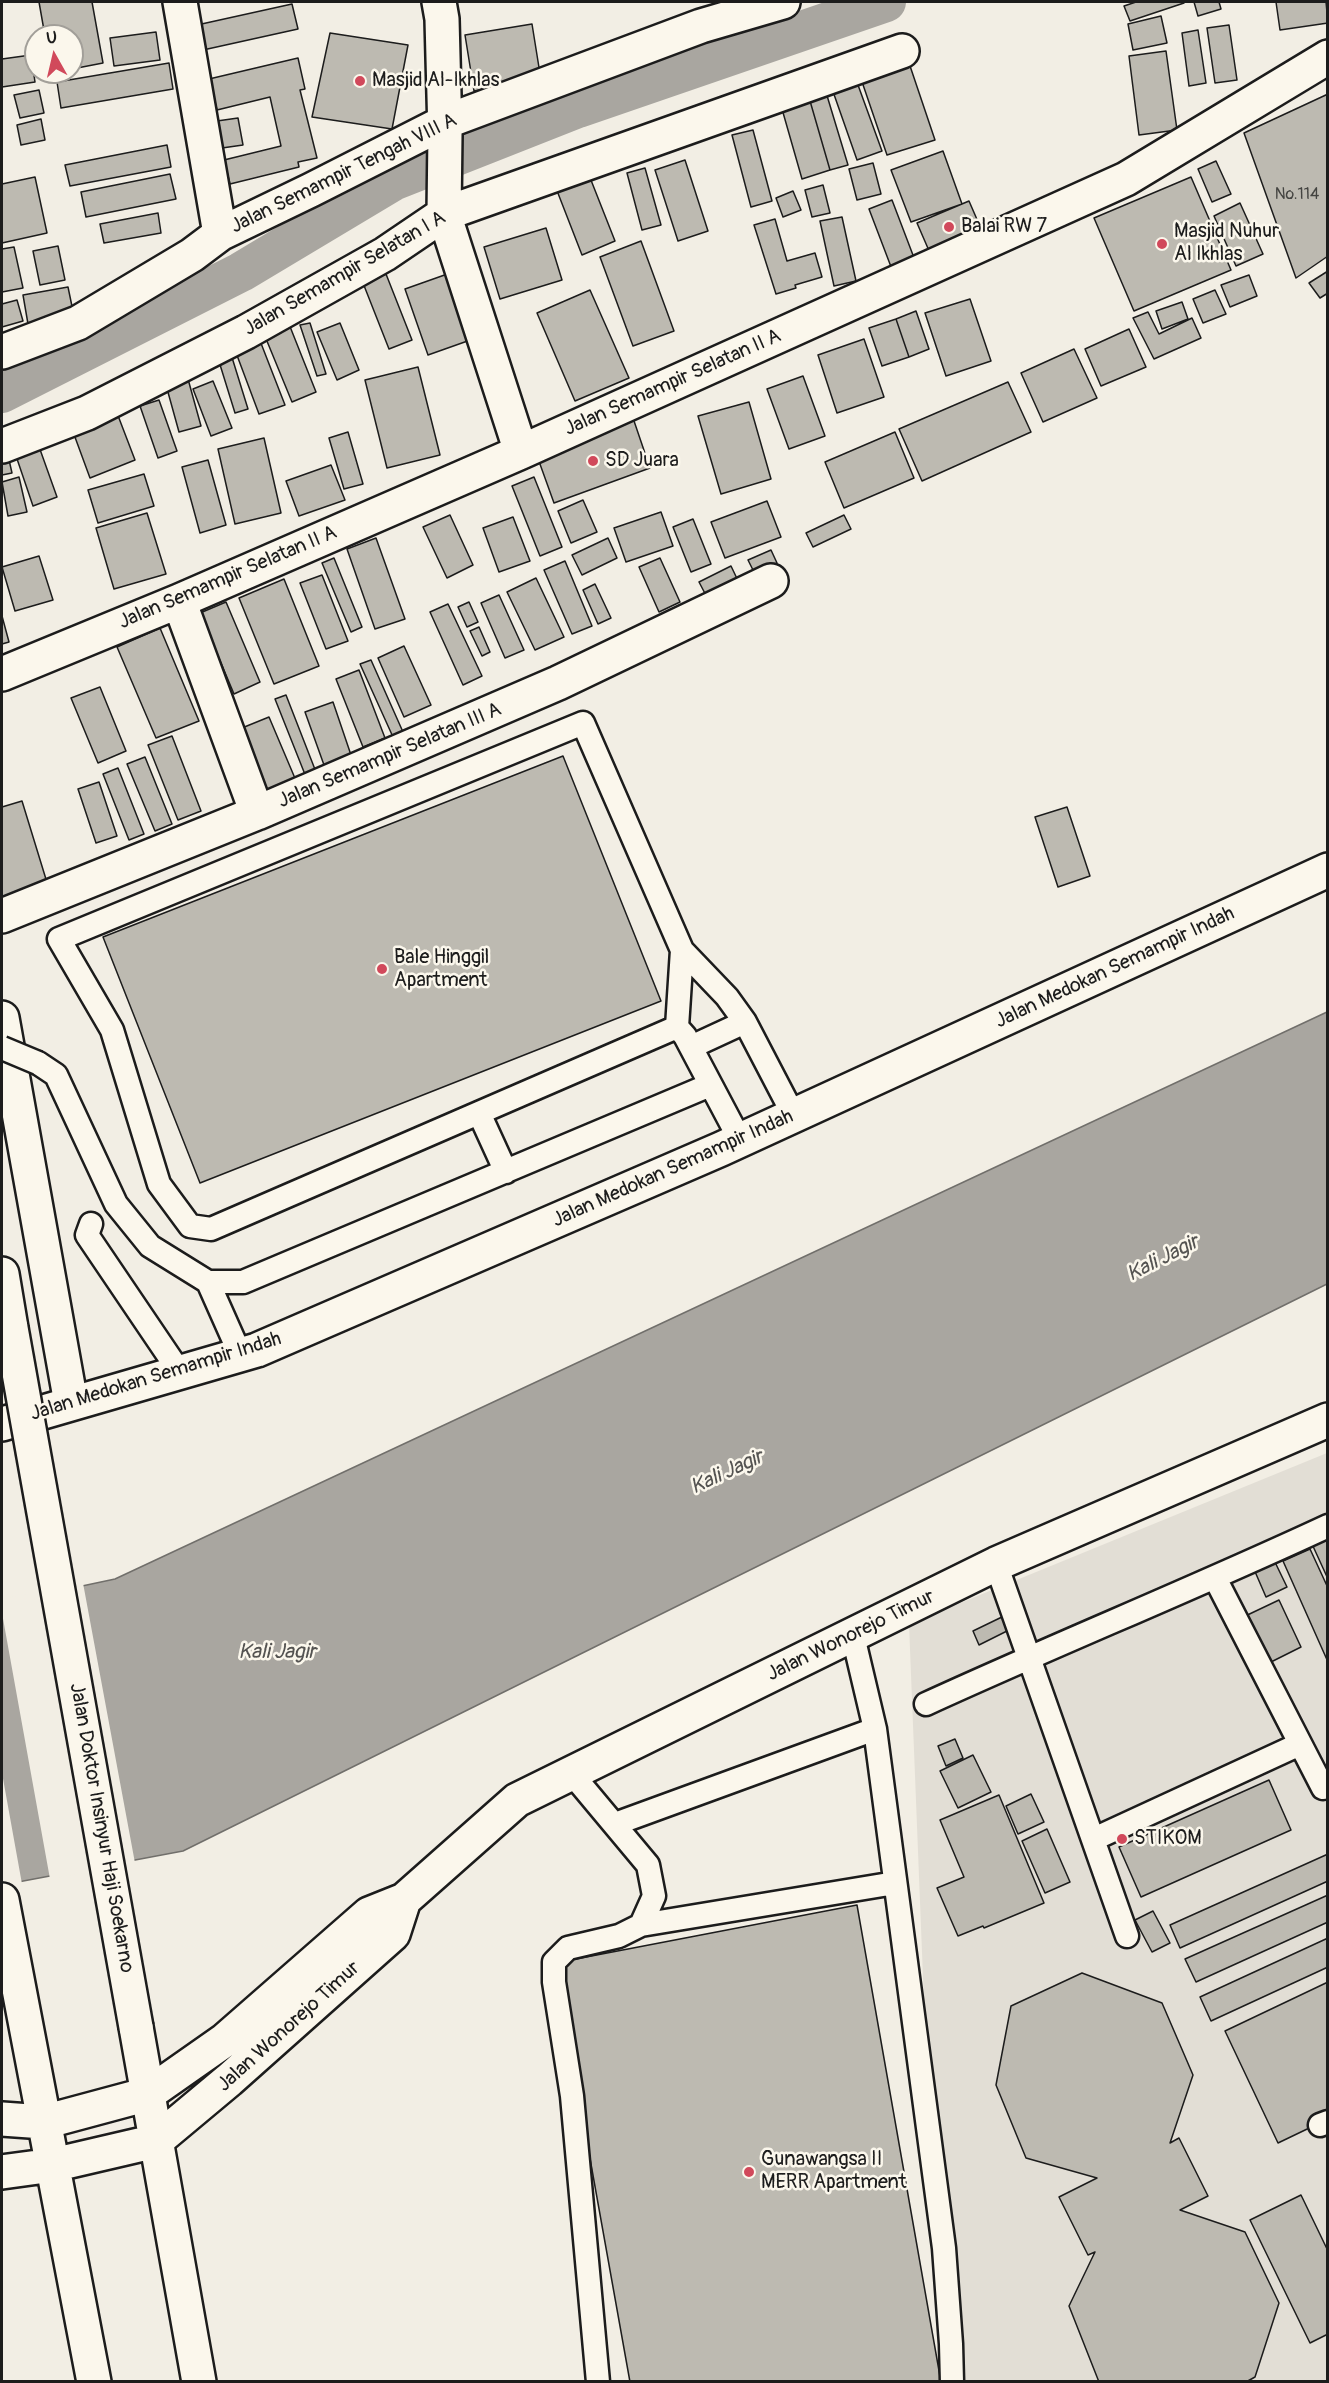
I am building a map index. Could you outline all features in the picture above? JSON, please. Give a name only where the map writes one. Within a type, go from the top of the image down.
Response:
[{"type":"street","points":[[180,2],[220,234]]},
{"type":"street","points":[[439,2],[442,19],[445,128],[444,204],[521,452]]},
{"type":"street","name":"Jalan Semampir Tengah VIII A","points":[[2,351],[78,323],[192,255],[220,234],[311,190],[699,14],[783,2]]},
{"type":"street","name":"Jalan Semampir Selatan I A","points":[[2,446],[87,412],[246,332],[385,254],[444,204],[902,51]]},
{"type":"street","name":"Jalan Semampir Selatan II A","points":[[2,674],[179,601],[521,452],[1126,179],[1328,57]]},
{"type":"street","name":"Jalan Semampir Selatan III A","points":[[2,916],[257,813],[558,683],[771,581]]},
{"type":"street","points":[[179,601],[257,813]]},
{"type":"street","name":"Jalan Medokan Semampir Indah","points":[[2,1424],[257,1350],[794,1116],[1328,870]]},
{"type":"street","points":[[2,1018],[71,1403]]},
{"type":"street","name":"Jalan Doktor Insinyur Haji Soekarno","points":[[2,1274],[199,2382]]},
{"type":"street","name":"Jalan Wonorejo Timur","points":[[2,2119],[44,2122],[148,2094],[225,2040],[369,1914],[405,1900],[517,1800],[996,1564],[1328,1420]]},
{"type":"street","points":[[2,1900],[94,2382]]},
{"type":"street","name":"Jalan Wonorejo Timur","points":[[156,2141],[229,2080],[393,1934],[405,1900]]},
{"type":"street","points":[[2,2172],[53,2166],[156,2141]]},
{"type":"lane","points":[[677,1026],[211,1229],[190,1226],[159,1184],[112,1030],[59,939],[583,723],[682,950],[727,997],[745,1022],[794,1116]]},
{"type":"lane","points":[[682,950],[677,1026],[691,1047],[740,1140]]},
{"type":"lane","points":[[691,1047],[745,1022]]},
{"type":"lane","points":[[2,1048],[38,1063],[56,1075],[116,1204],[150,1246],[208,1282],[243,1282],[710,1085]]},
{"type":"lane","points":[[479,1113],[506,1172]]},
{"type":"lane","points":[[91,1224],[87,1235],[179,1371]]},
{"type":"lane","points":[[208,1282],[240,1354]]},
{"type":"lane","points":[[926,1704],[1328,1526]]},
{"type":"lane","points":[[996,1564],[1127,1936]]},
{"type":"lane","points":[[1215,1578],[1323,1788]]},
{"type":"lane","points":[[852,1636],[875,1729],[896,1882],[944,2248],[952,2382]]},
{"type":"lane","points":[[615,1824],[875,1729]]},
{"type":"lane","points":[[1094,1839],[1300,1744]]},
{"type":"lane","points":[[572,1774],[648,1865],[654,1896],[641,1925]]},
{"type":"lane","points":[[598,2382],[572,2096],[554,1982],[554,1962],[568,1948],[619,1936],[641,1925],[896,1882]]},
{"type":"shaded area","name":"STIKOM","points":[[1327,1453],[1327,2381],[962,2381],[926,2053],[909,1624]]},
{"type":"water","name":"Kali Jagir","points":[[1327,1012],[1327,1284],[183,1851],[2,1885],[2,1603],[115,1579]]},
{"type":"pier","points":[[83,1583],[135,1863],[50,1879],[2,1613],[2,1599]]},
{"type":"pier","points":[[2,1773],[22,1884],[2,1888]]},
{"type":"building","points":[[39,2],[92,2],[103,63],[84,67],[84,24],[43,24]]},
{"type":"building","points":[[1136,2],[1184,3],[1130,21],[1124,6]]},
{"type":"building","points":[[1194,2],[1219,2],[1221,9],[1198,16]]},
{"type":"building","points":[[1276,2],[1326,2],[1328,23],[1280,30]]},
{"type":"building","points":[[292,4],[298,29],[203,50],[197,25]]},
{"type":"building","points":[[1161,16],[1167,43],[1133,50],[1128,24]]},
{"type":"building","points":[[532,24],[541,80],[474,91],[465,35]]},
{"type":"building","points":[[1229,25],[1237,80],[1215,83],[1207,28]]},
{"type":"building","points":[[1198,30],[1206,83],[1189,86],[1182,33]]},
{"type":"building","points":[[156,32],[160,60],[114,66],[110,38]]},
{"type":"building","name":"Masjid Al-Ikhlas","points":[[330,33],[408,45],[392,129],[312,117]]},
{"type":"building","points":[[1166,51],[1177,130],[1139,135],[1129,56]]},
{"type":"building","points":[[24,56],[24,84],[2,87],[2,59]]},
{"type":"building","points":[[907,57],[935,140],[887,155],[859,73]]},
{"type":"building","points":[[298,58],[305,89],[300,90],[317,158],[298,162],[299,167],[230,184],[224,160],[281,146],[270,97],[217,110],[209,79]]},
{"type":"building","points":[[169,63],[173,89],[61,108],[57,84],[84,84],[84,77]]},
{"type":"building","points":[[854,74],[882,151],[857,160],[830,83]]},
{"type":"building","points":[[825,89],[848,165],[830,170],[808,94]]},
{"type":"building","points":[[39,90],[44,113],[20,118],[14,95]]},
{"type":"building","points":[[808,94],[830,170],[802,179],[780,102]]},
{"type":"building","points":[[1328,94],[1328,256],[1296,278],[1244,133]]},
{"type":"building","points":[[238,118],[243,145],[215,149],[210,122]]},
{"type":"building","points":[[41,119],[45,140],[21,145],[17,125]]},
{"type":"building","points":[[753,130],[772,201],[751,207],[732,135]]},
{"type":"building","points":[[167,145],[171,167],[70,186],[65,165]]},
{"type":"building","points":[[943,151],[962,204],[911,222],[891,170]]},
{"type":"building","points":[[685,160],[708,231],[678,241],[655,170]]},
{"type":"building","points":[[1216,161],[1231,194],[1212,202],[1198,169]]},
{"type":"building","points":[[873,163],[881,194],[857,200],[849,169]]},
{"type":"building","points":[[645,168],[661,225],[642,230],[627,173]]},
{"type":"building","points":[[587,170],[615,241],[582,255],[554,183]]},
{"type":"building","points":[[170,174],[176,199],[86,217],[81,192]]},
{"type":"building","points":[[35,177],[47,233],[2,243],[2,184]]},
{"type":"building","name":"Masjid Nuhur Al Ikhlas","points":[[1191,177],[1231,270],[1134,311],[1094,218]]},
{"type":"building","points":[[823,185],[830,213],[812,217],[805,190]]},
{"type":"building","points":[[793,191],[801,210],[783,217],[776,198]]},
{"type":"building","points":[[892,200],[916,263],[893,272],[869,209]]},
{"type":"building","name":"Balai RW 7","points":[[969,201],[982,231],[930,253],[917,223]]},
{"type":"building","points":[[1240,203],[1263,254],[1236,266],[1214,216]]},
{"type":"building","points":[[158,213],[161,233],[104,243],[100,224]]},
{"type":"building","points":[[842,217],[856,281],[834,286],[820,221]]},
{"type":"building","points":[[775,219],[787,261],[815,253],[822,277],[795,285],[796,288],[776,294],[754,225]]},
{"type":"building","points":[[546,228],[562,280],[500,299],[484,247]]},
{"type":"building","points":[[641,241],[674,331],[633,346],[600,257]]},
{"type":"building","points":[[58,246],[65,280],[40,285],[33,251]]},
{"type":"building","points":[[14,247],[23,288],[2,292],[2,249]]},
{"type":"building","points":[[1328,271],[1328,293],[1320,298],[1309,283]]},
{"type":"building","points":[[453,272],[476,338],[428,355],[405,289]]},
{"type":"building","points":[[386,274],[412,340],[389,349],[363,283]]},
{"type":"building","points":[[1249,275],[1257,296],[1230,307],[1221,285]]},
{"type":"building","points":[[68,287],[74,316],[28,324],[23,295]]},
{"type":"building","points":[[590,290],[629,378],[575,401],[537,313]]},
{"type":"building","points":[[1215,290],[1226,314],[1203,323],[1193,299]]},
{"type":"building","points":[[970,299],[991,361],[946,376],[925,313]]},
{"type":"building","points":[[17,300],[23,321],[2,327],[2,304]]},
{"type":"building","points":[[1182,302],[1188,319],[1162,329],[1156,311]]},
{"type":"building","points":[[916,311],[929,349],[909,357],[896,319]]},
{"type":"building","points":[[1148,312],[1159,334],[1192,318],[1201,338],[1154,359],[1133,318]]},
{"type":"building","points":[[287,319],[316,392],[292,402],[262,329]]},
{"type":"building","points":[[896,319],[909,357],[882,366],[869,328]]},
{"type":"building","points":[[310,323],[326,374],[317,376],[300,325]]},
{"type":"building","points":[[340,323],[359,370],[337,380],[317,332]]},
{"type":"building","points":[[1129,329],[1146,367],[1101,386],[1085,349]]},
{"type":"building","points":[[257,333],[285,405],[259,414],[232,342]]},
{"type":"building","points":[[864,339],[884,397],[837,413],[818,355]]},
{"type":"building","points":[[1074,349],[1097,398],[1043,422],[1021,373]]},
{"type":"building","points":[[230,351],[248,409],[235,413],[217,355]]},
{"type":"building","points":[[418,367],[440,455],[387,468],[365,380]]},
{"type":"building","points":[[803,376],[825,436],[789,449],[767,389]]},
{"type":"building","points":[[188,379],[201,426],[179,432],[166,385]]},
{"type":"building","points":[[213,381],[232,428],[211,436],[193,389]]},
{"type":"building","points":[[1008,382],[1031,432],[922,481],[899,429]]},
{"type":"building","points":[[159,400],[177,451],[158,458],[140,406]]},
{"type":"building","points":[[749,402],[771,479],[721,494],[698,416]]},
{"type":"building","points":[[117,413],[135,460],[90,478],[72,429]]},
{"type":"building","name":"SD Juara","points":[[633,418],[650,468],[554,503],[536,453]]},
{"type":"building","points":[[348,432],[363,484],[344,489],[329,438]]},
{"type":"building","points":[[895,432],[914,478],[844,508],[825,462]]},
{"type":"building","points":[[264,438],[281,513],[235,524],[218,449]]},
{"type":"building","points":[[37,441],[57,497],[33,506],[14,450]]},
{"type":"building","points":[[7,451],[12,473],[2,475],[2,452]]},
{"type":"building","points":[[208,460],[226,525],[200,533],[182,467]]},
{"type":"building","points":[[331,465],[345,500],[299,516],[286,481]]},
{"type":"building","points":[[144,474],[154,506],[98,523],[88,490]]},
{"type":"building","points":[[19,477],[27,512],[8,516],[2,482]]},
{"type":"building","points":[[534,477],[562,547],[540,556],[512,486]]},
{"type":"building","points":[[583,500],[597,532],[571,543],[558,511]]},
{"type":"building","points":[[767,501],[781,537],[725,558],[711,522]]},
{"type":"building","points":[[661,512],[673,546],[626,562],[614,528]]},
{"type":"building","points":[[147,513],[166,574],[114,589],[96,528]]},
{"type":"building","points":[[450,515],[473,565],[447,578],[423,527]]},
{"type":"building","points":[[844,515],[851,529],[813,547],[806,533]]},
{"type":"building","points":[[513,517],[530,561],[499,572],[483,528]]},
{"type":"building","points":[[693,519],[711,564],[691,572],[673,527]]},
{"type":"building","points":[[376,538],[405,619],[375,629],[347,549]]},
{"type":"building","points":[[608,538],[617,558],[582,575],[572,555]]},
{"type":"building","points":[[771,550],[777,563],[755,574],[748,560]]},
{"type":"building","points":[[39,556],[53,600],[15,611],[2,567]]},
{"type":"building","points":[[334,558],[362,627],[351,632],[322,563]]},
{"type":"building","points":[[660,558],[680,602],[659,612],[639,567]]},
{"type":"building","points":[[565,561],[592,626],[572,634],[544,570]]},
{"type":"building","points":[[731,566],[741,587],[710,603],[699,582]]},
{"type":"building","points":[[322,575],[348,641],[326,649],[300,583]]},
{"type":"building","points":[[536,578],[564,637],[535,650],[507,592]]},
{"type":"building","points":[[284,579],[319,666],[274,684],[239,598]]},
{"type":"building","points":[[595,584],[611,618],[598,624],[583,590]]},
{"type":"building","points":[[499,595],[524,650],[505,658],[481,603]]},
{"type":"building","points":[[226,602],[260,682],[234,694],[200,613]]},
{"type":"building","points":[[469,602],[478,622],[467,627],[458,607]]},
{"type":"building","points":[[448,604],[482,676],[463,685],[430,612]]},
{"type":"building","points":[[2,616],[9,642],[2,644]]},
{"type":"building","points":[[479,627],[490,652],[482,656],[470,631]]},
{"type":"building","points":[[160,628],[199,721],[156,738],[117,647]]},
{"type":"building","points":[[404,646],[431,705],[404,717],[378,658]]},
{"type":"building","points":[[371,660],[403,732],[393,737],[360,664]]},
{"type":"building","points":[[359,670],[385,738],[363,747],[336,679]]},
{"type":"building","points":[[100,687],[126,751],[98,763],[71,698]]},
{"type":"building","points":[[286,695],[316,772],[306,777],[275,699]]},
{"type":"building","points":[[333,702],[351,755],[324,765],[305,712]]},
{"type":"building","points":[[269,717],[297,783],[266,796],[237,730]]},
{"type":"building","points":[[172,736],[201,811],[178,820],[148,745]]},
{"type":"building","name":"Bale Hinggil Apartment","points":[[563,756],[661,1001],[200,1183],[103,937]]},
{"type":"building","points":[[145,757],[172,824],[155,831],[127,764]]},
{"type":"building","points":[[118,768],[144,834],[129,840],[103,774]]},
{"type":"building","points":[[99,782],[117,836],[96,843],[78,789]]},
{"type":"building","points":[[22,801],[49,889],[2,900],[2,807]]},
{"type":"building","points":[[1067,807],[1090,876],[1058,887],[1035,817]]},
{"type":"building","points":[[1328,1537],[1328,1579],[1312,1544]]},
{"type":"building","points":[[1310,1549],[1328,1588],[1328,1662],[1283,1561]]},
{"type":"building","points":[[1273,1558],[1287,1587],[1266,1597],[1253,1567]]},
{"type":"building","points":[[1279,1600],[1301,1647],[1261,1667],[1239,1619]]},
{"type":"building","points":[[1004,1616],[1011,1629],[979,1645],[973,1631]]},
{"type":"building","points":[[955,1739],[963,1758],[946,1766],[938,1746]]},
{"type":"building","points":[[973,1755],[991,1792],[958,1808],[940,1771]]},
{"type":"building","points":[[1269,1780],[1291,1830],[1141,1897],[1119,1847]]},
{"type":"building","points":[[1031,1794],[1044,1822],[1018,1834],[1006,1806]]},
{"type":"building","points":[[999,1795],[1044,1903],[984,1928],[983,1926],[958,1936],[937,1888],[964,1877],[940,1820]]},
{"type":"building","points":[[1047,1829],[1070,1882],[1045,1893],[1022,1841]]},
{"type":"building","points":[[1328,1854],[1328,1881],[1180,1948],[1170,1925]]},
{"type":"building","points":[[1328,1895],[1328,1922],[1196,1982],[1185,1959]]},
{"type":"building","name":"Gunawangsa II MERR Apartment","points":[[857,1905],[941,2382],[630,2382],[555,1963]]},
{"type":"building","points":[[1153,1911],[1170,1943],[1152,1952],[1135,1920]]},
{"type":"building","points":[[1328,1938],[1328,1967],[1211,2021],[1200,1997]]},
{"type":"building","points":[[1082,1973],[1162,2003],[1193,2075],[1170,2143],[1179,2138],[1208,2196],[1180,2210],[1245,2232],[1279,2303],[1255,2377],[1246,2382],[1099,2382],[1069,2306],[1095,2252],[1088,2255],[1059,2197],[1097,2178],[1026,2158],[996,2085],[1011,2006]]},
{"type":"building","points":[[1328,1982],[1328,2119],[1278,2143],[1225,2031]]},
{"type":"building","points":[[1301,2195],[1328,2251],[1328,2334],[1310,2343],[1250,2220]]},
{"type":"waterway","points":[[2,393],[241,272],[393,181],[578,108],[886,2]]},
{"type":"place","name":"Masjid Al-Ikhlas","points":[[360,81]]},
{"type":"place","name":"Balai RW 7","points":[[949,227]]},
{"type":"place","name":"Masjid Nuhur Al Ikhlas","points":[[1162,244]]},
{"type":"place","name":"SD Juara","points":[[593,461]]},
{"type":"place","name":"Bale Hinggil Apartment","points":[[382,969]]},
{"type":"place","name":"STIKOM","points":[[1122,1839]]},
{"type":"place","name":"Gunawangsa II MERR Apartment","points":[[749,2172]]}]
